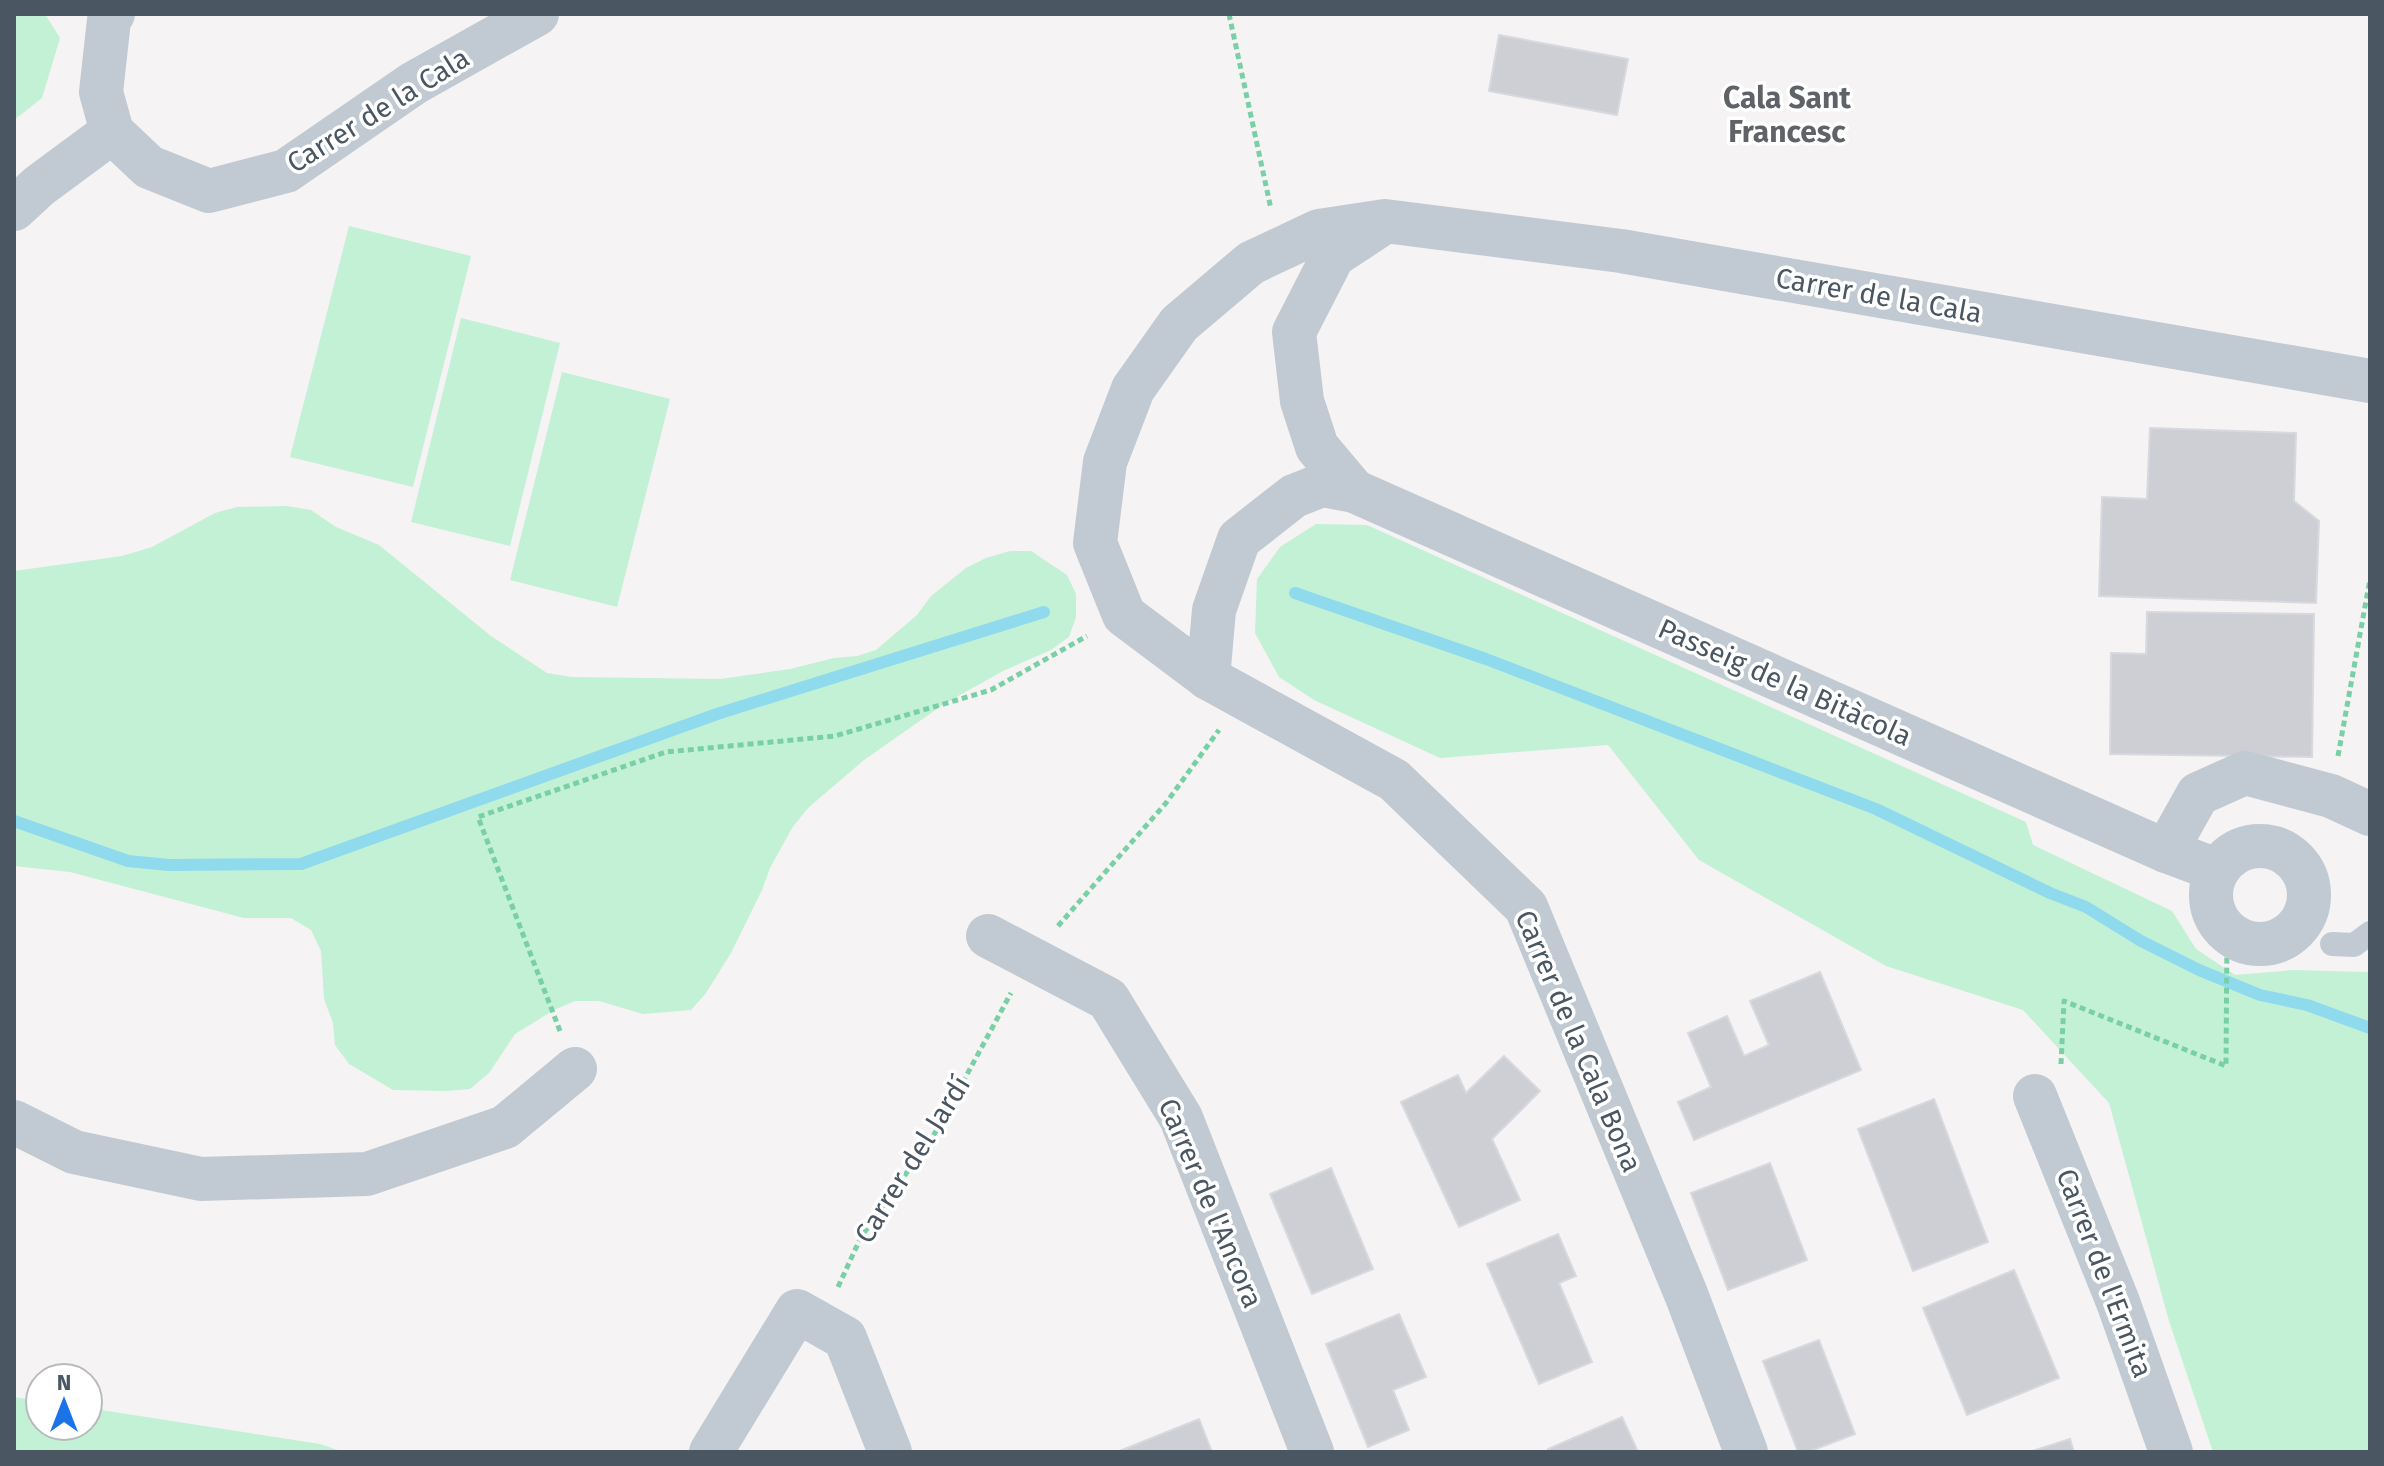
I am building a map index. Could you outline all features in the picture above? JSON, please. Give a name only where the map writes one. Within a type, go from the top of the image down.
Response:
[{"type":"street","points":[[14,209],[39,186],[112,132],[101,92],[109,20],[113,14]]},
{"type":"street","name":"Carrer de la Cala","points":[[112,132],[149,167],[209,191],[286,171],[414,83],[537,14]]},
{"type":"street","points":[[1354,491],[1317,447],[1302,401],[1294,332],[1333,256],[1385,221]]},
{"type":"street","name":"Carrer de la Cala","points":[[1124,615],[1095,543],[1105,462],[1133,389],[1179,324],[1251,263],[1319,231],[1385,221],[1636,253],[2370,381]]},
{"type":"street","points":[[1208,678],[1214,610],[1239,539],[1294,496],[1322,485],[1354,491]]},
{"type":"street","name":"Passeig de la Bitàcola","points":[[1354,491],[2166,851],[2217,870]]},
{"type":"street","name":"Carrer de la Cala Bona","points":[[1124,615],[1208,678],[1394,780],[1526,907],[1680,1280],[1746,1452]]},
{"type":"street","points":[[2166,851],[2198,794],[2245,773],[2331,796],[2370,814]]},
{"type":"street","points":[[2252,846],[2274,847],[2293,858],[2306,876],[2310,898],[2304,919],[2289,935],[2268,943],[2246,942],[2227,931],[2214,913],[2211,892],[2217,870],[2232,854],[2252,846]]},
{"type":"street","name":"Carrer de l'Ancora","points":[[988,936],[1108,999],[1181,1118],[1312,1452]]},
{"type":"street","points":[[14,1122],[74,1152],[201,1179],[367,1174],[505,1127],[575,1069]]},
{"type":"street","name":"Carrer de l'Ermita","points":[[2048,1086],[2118,1302],[2171,1452]]},
{"type":"street","points":[[711,1452],[797,1311],[845,1338],[890,1452]]},
{"type":"lane","points":[[2332,944],[2354,945],[2370,933]]},
{"type":"path","points":[[1229,14],[1280,249]]},
{"type":"path","points":[[2331,796],[2370,579]]},
{"type":"path","points":[[546,996],[478,817],[666,752],[835,736],[991,690],[1124,615]]},
{"type":"path","points":[[1054,930],[1166,803],[1219,730]]},
{"type":"path","points":[[2048,1086],[2064,1001],[2226,1066],[2227,931]]},
{"type":"path","name":"Carrer del Jardí","points":[[820,1324],[861,1237],[937,1130],[1009,996]]},
{"type":"green space","points":[[14,14],[45,14],[60,38],[42,98],[14,120]]},
{"type":"green space","points":[[349,226],[471,256],[413,487],[290,457]]},
{"type":"green space","points":[[461,318],[560,343],[510,546],[411,522]]},
{"type":"green space","points":[[562,372],[670,399],[617,607],[510,580]]},
{"type":"green space","points":[[287,506],[311,510],[336,527],[379,545],[491,636],[547,673],[572,677],[720,679],[857,656],[876,650],[917,615],[931,596],[966,568],[1010,551],[1031,551],[1067,575],[1076,594],[1076,617],[1069,637],[1051,650],[1003,671],[944,704],[864,760],[808,808],[792,828],[770,868],[731,953],[706,993],[691,1010],[643,1014],[599,1001],[575,1001],[515,1034],[489,1073],[470,1089],[393,1090],[349,1064],[335,1045],[333,1023],[324,999],[321,951],[311,930],[291,918],[244,918],[70,872],[14,866],[14,571],[122,556],[152,547],[215,513],[237,507]]},
{"type":"green space","points":[[1316,524],[1367,525],[2026,822],[2033,845],[2172,911],[2196,949],[2235,975],[2293,970],[2367,972],[2370,969],[2370,1452],[2213,1452],[2169,1321],[2109,1103],[2023,1010],[1886,966],[1699,860],[1608,745],[1440,758],[1314,700],[1279,677],[1255,633],[1257,579],[1280,547]]},
{"type":"green space","points":[[14,1397],[24,1399],[24,1442],[104,1442],[104,1410],[320,1444],[344,1452],[14,1452]]},
{"type":"building","points":[[1499,35],[1628,59],[1617,115],[1489,91]]},
{"type":"building","points":[[2150,428],[2296,433],[2294,501],[2319,521],[2316,603],[2099,596],[2102,497],[2147,499]]},
{"type":"building","points":[[2147,612],[2314,614],[2312,757],[2110,754],[2111,653],[2146,654]]},
{"type":"building","points":[[1820,972],[1861,1070],[1694,1140],[1678,1102],[1711,1087],[1688,1033],[1727,1016],[1744,1056],[1769,1045],[1750,1001]]},
{"type":"building","points":[[1504,1056],[1540,1091],[1492,1139],[1520,1200],[1459,1227],[1401,1102],[1458,1075],[1466,1093]]},
{"type":"building","points":[[1934,1099],[1988,1242],[1913,1271],[1858,1129]]},
{"type":"building","points":[[1770,1163],[1807,1260],[1728,1290],[1691,1193]]},
{"type":"building","points":[[1331,1168],[1373,1269],[1312,1294],[1270,1194]]},
{"type":"building","points":[[1558,1234],[1576,1276],[1559,1283],[1592,1362],[1539,1384],[1487,1264]]},
{"type":"building","points":[[2014,1270],[2059,1378],[1967,1415],[1923,1308]]},
{"type":"building","points":[[1399,1314],[1426,1377],[1393,1390],[1409,1430],[1368,1447],[1326,1344]]},
{"type":"building","points":[[1819,1340],[1855,1434],[1808,1452],[1798,1452],[1763,1361]]},
{"type":"building","points":[[1622,1417],[1638,1452],[1549,1452],[1548,1449]]},
{"type":"building","points":[[1199,1419],[1212,1452],[1117,1452]]},
{"type":"building","points":[[2070,1439],[2074,1452],[2029,1452]]},
{"type":"waterway","points":[[1295,593],[1486,659],[1876,809],[2050,893],[2086,907],[2141,941],[2199,970],[2260,995],[2307,1005],[2370,1028]]},
{"type":"waterway","points":[[14,821],[128,861],[169,865],[301,864],[717,714],[1044,612]]},
{"type":"district","name":"Cala Sant Francesc","points":[[1787,115]]}]
